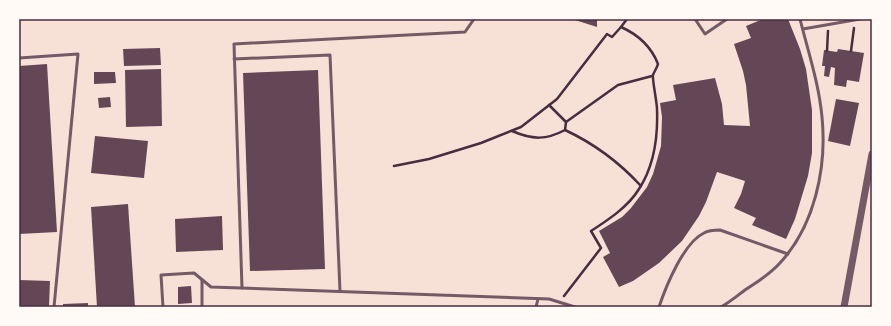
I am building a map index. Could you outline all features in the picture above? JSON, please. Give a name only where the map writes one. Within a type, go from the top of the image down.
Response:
[{"type":"street","points":[[844,307],[872,154]]},
{"type":"lane","points":[[242,288],[234,44],[465,32],[474,19]]},
{"type":"lane","points":[[695,19],[705,34],[727,19]]},
{"type":"lane","points":[[720,307],[736,298],[768,274],[788,254],[805,226],[811,210],[822,156],[822,117],[819,98],[800,19]]},
{"type":"lane","points":[[802,29],[860,19]]},
{"type":"lane","points":[[19,58],[78,54],[54,307]]},
{"type":"lane","points":[[234,59],[330,55],[340,291]]},
{"type":"lane","points":[[660,307],[674,269],[693,241],[704,233],[720,230],[788,254]]},
{"type":"lane","points":[[163,307],[161,275],[194,273],[211,287],[549,299],[575,307]]},
{"type":"lane","points":[[202,280],[202,307]]},
{"type":"lane","points":[[536,307],[538,299]]},
{"type":"path","points":[[394,166],[429,159],[481,143],[521,127],[557,99],[607,34],[612,36],[621,27],[626,19]]},
{"type":"path","points":[[851,51],[856,20]]},
{"type":"path","points":[[827,51],[828,25]]},
{"type":"path","points":[[559,302],[601,248],[591,231],[616,213],[628,202],[641,186],[650,164],[656,137],[657,106],[652,76],[658,64],[651,49],[638,36],[621,27]]},
{"type":"path","points":[[566,122],[618,85],[652,76]]},
{"type":"path","points":[[549,106],[566,122],[566,130]]},
{"type":"path","points":[[566,130],[603,151],[629,173],[641,186]]},
{"type":"path","points":[[512,131],[525,137],[535,138],[552,136],[566,130]]},
{"type":"building","points":[[597,19],[597,27],[575,20]]},
{"type":"building","points":[[763,19],[788,19],[806,69],[812,110],[812,153],[808,176],[795,219],[786,239],[752,225],[756,218],[734,208],[741,194],[745,181],[717,172],[699,216],[682,241],[659,263],[633,281],[619,287],[603,257],[610,253],[599,231],[622,217],[647,187],[653,174],[661,146],[662,117],[660,103],[676,100],[673,85],[715,78],[722,104],[724,125],[750,126],[746,85],[734,44],[751,38],[746,26]]},
{"type":"building","points":[[160,48],[161,65],[124,66],[123,49]]},
{"type":"building","points":[[838,49],[864,53],[859,82],[847,80],[846,87],[834,85],[835,68],[831,67],[829,77],[824,76],[825,66],[822,66],[824,50],[837,52]]},
{"type":"building","points":[[47,64],[57,232],[19,234],[19,66]]},
{"type":"building","points":[[161,69],[162,126],[126,127],[125,70]]},
{"type":"building","points":[[318,70],[325,269],[250,271],[243,73]]},
{"type":"building","points":[[94,72],[115,72],[116,83],[94,84]]},
{"type":"building","points":[[110,97],[111,107],[99,108],[98,98]]},
{"type":"building","points":[[836,99],[859,103],[850,146],[828,141]]},
{"type":"building","points":[[95,136],[148,141],[144,178],[91,173]]},
{"type":"building","points":[[128,204],[135,307],[97,307],[91,207]]},
{"type":"building","points":[[222,216],[223,250],[176,252],[175,219]]},
{"type":"building","points":[[19,280],[50,281],[49,306],[19,307]]},
{"type":"building","points":[[191,286],[192,303],[178,304],[178,287]]},
{"type":"building","points":[[88,303],[88,307],[63,307],[63,304]]}]
